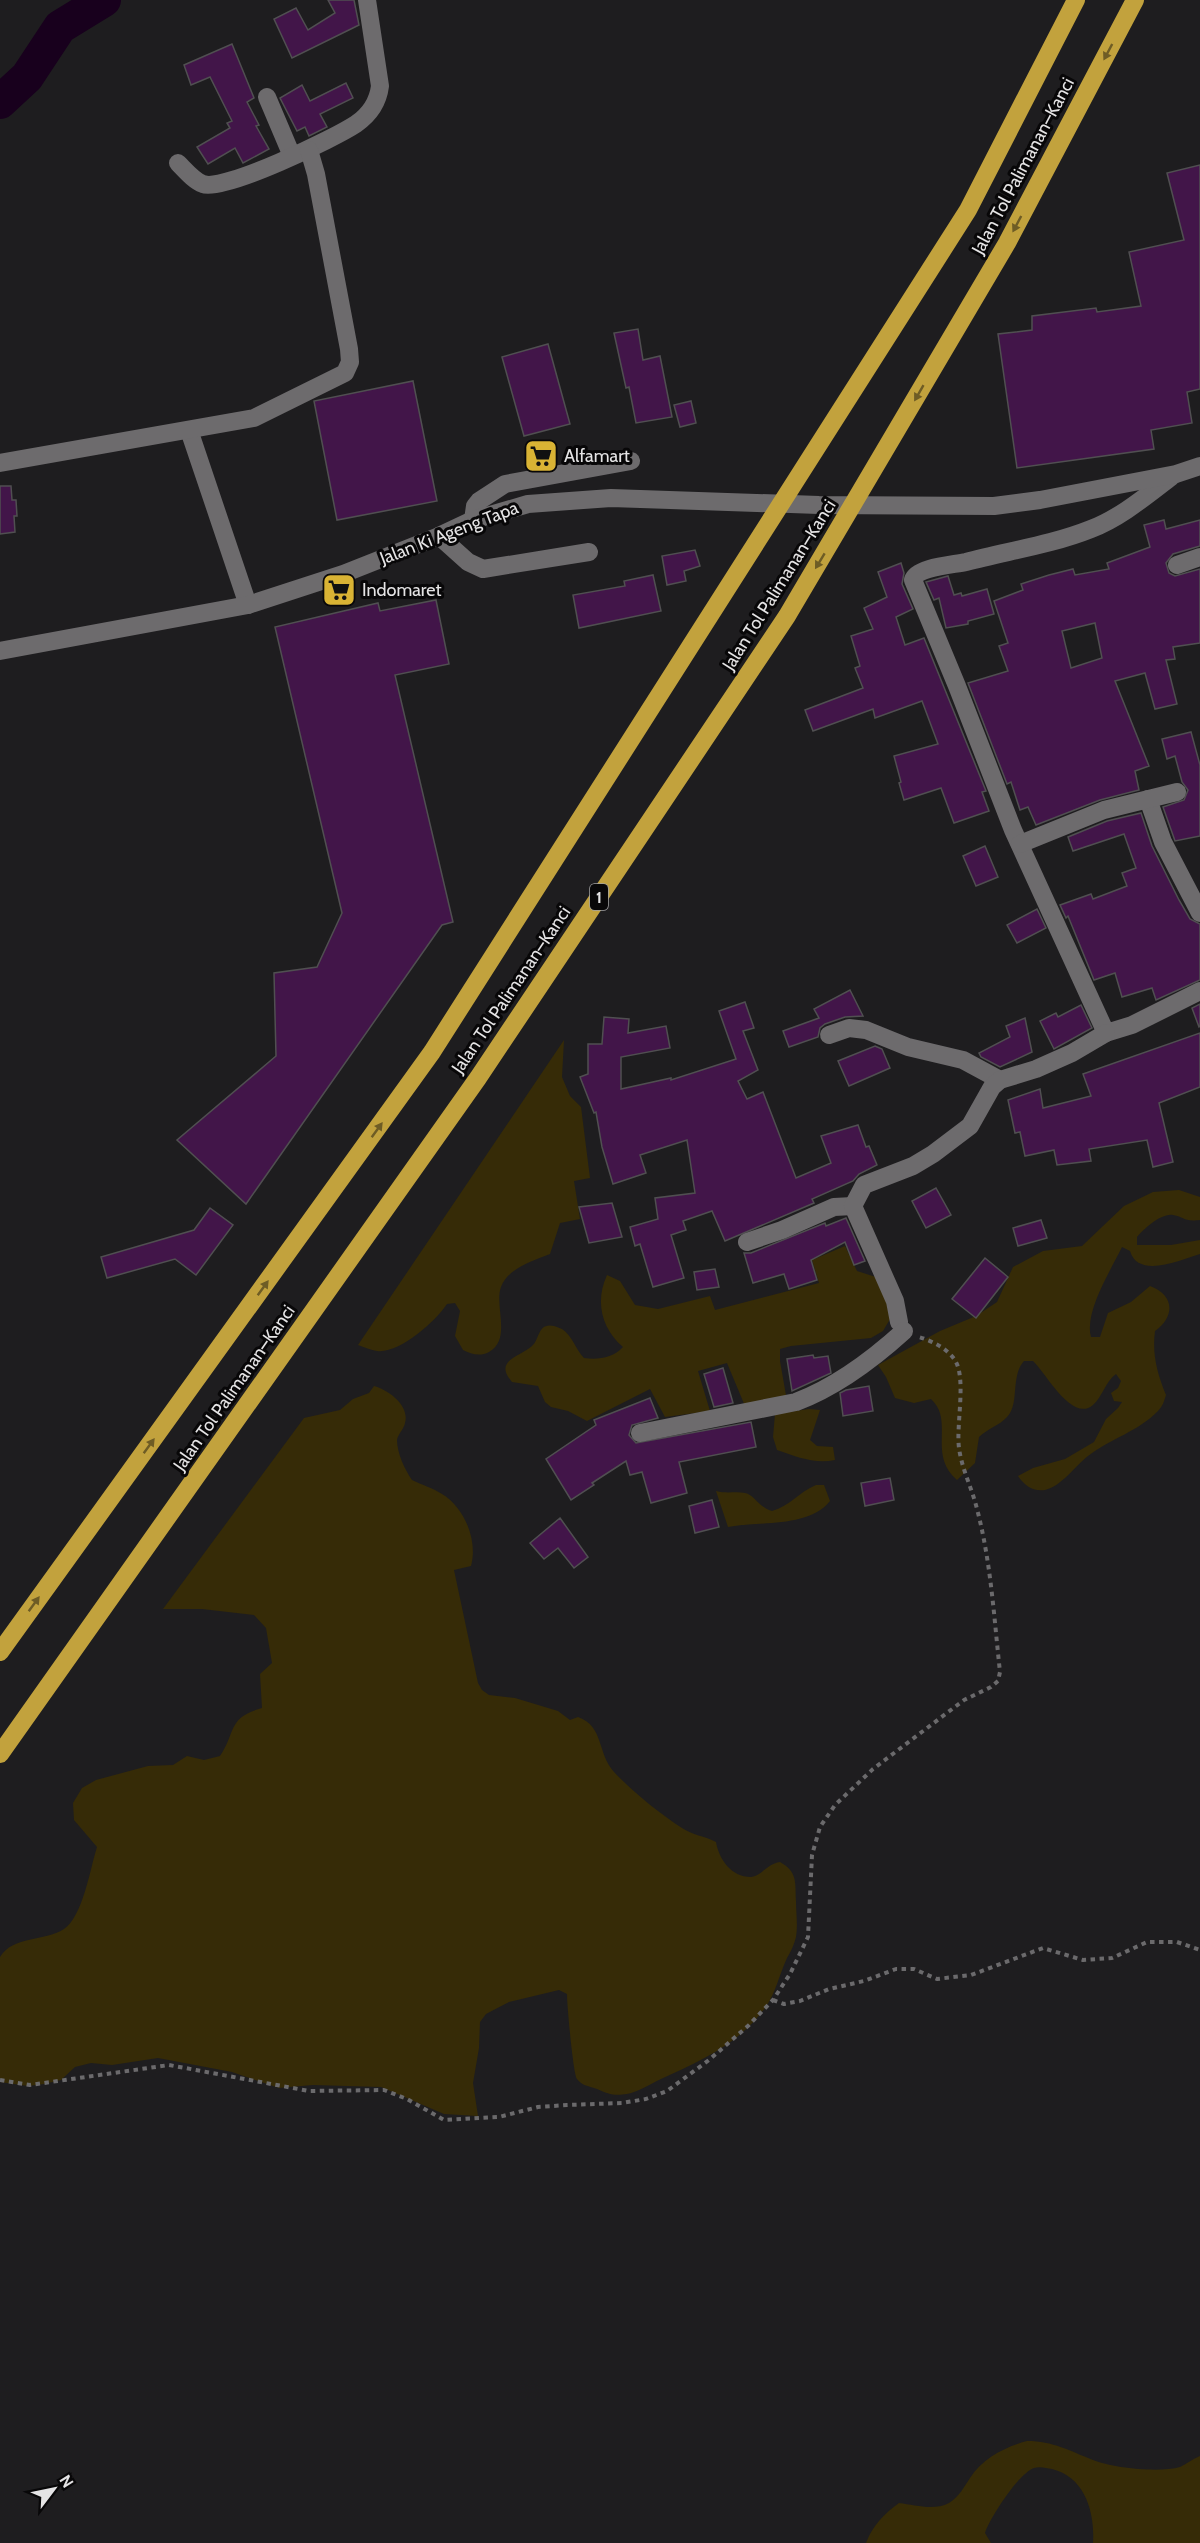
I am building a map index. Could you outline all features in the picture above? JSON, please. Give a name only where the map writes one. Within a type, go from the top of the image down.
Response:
[{"type":"highway","name":"Jalan Tol Palimanan–Kanci","points":[[0,1652],[432,1052],[968,210],[1076,0]]},
{"type":"highway","name":"Jalan Tol Palimanan–Kanci","points":[[0,1754],[478,1078],[787,616],[1007,243],[1135,0]]},
{"type":"street","points":[[178,163],[202,184],[213,185],[301,153],[357,123],[371,110],[377,100],[380,86],[367,0]]},
{"type":"street","points":[[0,463],[254,418],[337,378],[348,368],[350,362],[347,337],[316,174],[267,97]]},
{"type":"street","points":[[189,430],[248,605]]},
{"type":"street","points":[[473,520],[475,506],[479,501],[505,484],[631,461]]},
{"type":"street","points":[[1106,1033],[1020,844],[913,580],[920,571],[949,566],[1092,529],[1128,509],[1176,474],[1200,466]]},
{"type":"street","name":"Jalan Ki Ageng Tapa","points":[[0,651],[248,605],[343,573],[473,520],[528,504],[611,498],[694,502],[994,506],[1040,500],[1176,474]]},
{"type":"street","points":[[438,536],[468,562],[483,569],[589,552]]},
{"type":"street","points":[[1177,565],[1200,557]]},
{"type":"street","points":[[1020,844],[1104,810],[1177,792]]},
{"type":"street","points":[[1148,799],[1162,842],[1200,912]]},
{"type":"street","points":[[853,1206],[864,1185],[913,1166],[970,1126],[992,1087],[1000,1080],[1036,1069],[1072,1053],[1106,1033],[1132,1025],[1200,991]]},
{"type":"street","points":[[829,1035],[849,1028],[866,1030],[908,1047],[963,1060],[1000,1080]]},
{"type":"street","points":[[747,1242],[782,1230],[834,1207],[853,1206]]},
{"type":"street","points":[[639,1433],[796,1402],[816,1395],[877,1355],[901,1327],[894,1301],[853,1206]]},
{"type":"path","points":[[0,2080],[30,2085],[169,2065],[309,2091],[384,2090],[407,2099],[444,2120],[473,2120],[538,2108],[622,2103],[646,2099],[667,2091],[709,2061],[773,2000],[790,1974],[808,1937],[812,1855],[820,1827],[835,1805],[873,1769],[964,1700],[991,1687],[998,1680],[1000,1672],[987,1559],[977,1509],[963,1470],[958,1446],[959,1377],[956,1362],[945,1350],[901,1327]]},
{"type":"path","points":[[773,2000],[784,2004],[800,2001],[829,1989],[864,1981],[896,1969],[914,1969],[936,1979],[971,1975],[1043,1948],[1083,1960],[1112,1958],[1147,1942],[1177,1942],[1200,1950]]},
{"type":"shaded area","points":[[564,1040],[562,1077],[570,1096],[581,1107],[590,1178],[574,1181],[580,1219],[560,1223],[550,1254],[522,1266],[504,1280],[499,1295],[501,1331],[496,1346],[489,1352],[479,1355],[463,1350],[455,1336],[460,1311],[455,1303],[447,1304],[425,1328],[396,1347],[386,1351],[377,1351],[358,1345]]},
{"type":"shaded area","points":[[1179,1190],[1200,1197],[1200,1220],[1187,1220],[1173,1215],[1163,1216],[1137,1237],[1137,1245],[1171,1245],[1200,1240],[1200,1254],[1172,1263],[1151,1266],[1142,1264],[1130,1251],[1122,1247],[1100,1291],[1091,1316],[1090,1327],[1091,1337],[1100,1337],[1108,1313],[1131,1302],[1150,1286],[1164,1295],[1168,1301],[1169,1313],[1162,1325],[1155,1331],[1154,1339],[1156,1363],[1166,1395],[1160,1409],[1142,1424],[1088,1456],[1051,1488],[1033,1489],[1018,1476],[1033,1468],[1065,1459],[1094,1442],[1106,1419],[1122,1402],[1114,1401],[1111,1393],[1118,1388],[1121,1381],[1116,1374],[1093,1405],[1085,1409],[1068,1402],[1033,1361],[1024,1361],[1017,1375],[1011,1412],[1004,1420],[979,1437],[975,1463],[957,1480],[948,1470],[944,1459],[941,1417],[938,1408],[931,1399],[914,1403],[895,1398],[878,1365],[940,1331],[976,1316],[997,1302],[1013,1267],[1043,1251],[1082,1246],[1124,1206],[1153,1192]]},
{"type":"shaded area","points":[[845,1246],[857,1271],[879,1278],[893,1314],[883,1331],[871,1338],[780,1349],[787,1401],[745,1406],[727,1363],[698,1371],[710,1411],[665,1417],[650,1389],[587,1421],[568,1411],[551,1407],[545,1402],[538,1386],[512,1382],[507,1375],[505,1369],[510,1360],[532,1346],[541,1330],[548,1325],[562,1329],[584,1358],[605,1357],[615,1354],[623,1347],[610,1331],[602,1314],[601,1295],[607,1275],[620,1281],[635,1305],[658,1309],[710,1296],[715,1310],[819,1283],[812,1260]]},
{"type":"shaded area","points":[[374,1386],[392,1395],[404,1411],[405,1423],[397,1445],[412,1480],[439,1492],[450,1500],[468,1526],[473,1546],[471,1566],[454,1570],[478,1683],[482,1690],[489,1695],[515,1698],[558,1711],[570,1720],[578,1717],[586,1721],[596,1733],[605,1757],[614,1772],[656,1809],[682,1828],[716,1842],[723,1861],[738,1874],[755,1876],[780,1862],[793,1874],[796,1889],[796,1937],[769,2002],[755,2021],[731,2042],[640,2090],[618,2095],[586,2086],[577,2079],[572,2052],[567,1994],[559,1990],[509,2002],[486,2014],[480,2022],[479,2048],[473,2083],[478,2116],[444,2114],[381,2087],[313,2085],[279,2088],[232,2072],[158,2058],[112,2065],[91,2063],[75,2067],[61,2080],[44,2084],[28,2086],[0,2082],[0,1957],[13,1945],[48,1936],[64,1929],[76,1914],[97,1847],[74,1820],[73,1803],[82,1788],[96,1780],[148,1766],[173,1765],[187,1756],[204,1760],[220,1756],[238,1721],[243,1716],[262,1708],[260,1674],[272,1663],[266,1628],[254,1615],[202,1609],[163,1609],[304,1418],[340,1410],[353,1399],[369,1393]]},
{"type":"shaded area","points":[[809,1409],[820,1410],[810,1440],[817,1446],[833,1447],[835,1460],[813,1460],[777,1450],[773,1437],[775,1414]]},
{"type":"shaded area","points":[[816,1485],[824,1485],[830,1501],[810,1516],[783,1522],[728,1527],[716,1491],[748,1494],[763,1507],[772,1511],[784,1506]]},
{"type":"shaded area","points":[[1027,2441],[1053,2445],[1102,2463],[1136,2469],[1171,2469],[1180,2467],[1200,2456],[1200,2543],[1093,2543],[1090,2508],[1080,2488],[1063,2473],[1038,2467],[1021,2478],[999,2507],[985,2533],[991,2543],[866,2543],[879,2521],[899,2503],[937,2507],[949,2503],[988,2459],[1011,2446]]},
{"type":"building","points":[[328,0],[354,0],[359,25],[292,58],[274,19],[296,8],[308,30],[335,13]]},
{"type":"building","points":[[232,44],[254,98],[247,102],[259,125],[256,126],[269,149],[243,163],[235,148],[208,164],[197,147],[230,128],[227,123],[232,121],[210,77],[191,85],[184,65]]},
{"type":"building","points":[[346,83],[353,98],[320,114],[327,127],[309,136],[305,127],[297,131],[280,98],[302,85],[310,101]]},
{"type":"building","points":[[1200,165],[1200,389],[1187,392],[1192,423],[1151,430],[1154,449],[1017,468],[998,334],[1032,330],[1032,316],[1096,308],[1097,312],[1141,306],[1129,252],[1184,240],[1167,173]]},
{"type":"building","points":[[638,329],[643,360],[660,356],[672,417],[636,423],[614,333]]},
{"type":"building","points":[[548,344],[570,424],[524,436],[502,357]]},
{"type":"building","points":[[413,381],[437,501],[337,520],[314,401]]},
{"type":"building","points":[[691,401],[696,423],[680,427],[674,405]]},
{"type":"building","points":[[0,486],[11,486],[12,500],[16,500],[15,532],[0,534]]},
{"type":"building","points":[[1164,520],[1166,529],[1200,520],[1200,546],[1173,554],[1166,563],[1169,573],[1175,576],[1200,569],[1200,643],[1173,647],[1175,659],[1166,660],[1177,704],[1155,709],[1145,673],[1115,681],[1149,766],[1135,771],[1139,790],[1100,800],[1036,825],[1028,807],[1020,810],[1011,782],[1007,784],[968,683],[1008,671],[999,646],[1008,643],[994,601],[1023,590],[1021,584],[1049,575],[1073,569],[1075,575],[1109,569],[1107,563],[1150,547],[1144,525]],"holes":[[[1095,623],[1102,658],[1071,668],[1062,631]]]},
{"type":"building","points":[[695,550],[700,566],[684,571],[686,581],[667,585],[662,556]]},
{"type":"building","points":[[901,563],[904,573],[902,584],[913,609],[896,617],[905,645],[924,638],[986,791],[982,792],[989,811],[954,823],[941,788],[904,800],[899,783],[901,782],[894,756],[938,744],[922,701],[875,718],[873,709],[813,731],[805,710],[863,688],[855,668],[860,666],[851,636],[873,629],[864,608],[887,597],[878,572]]},
{"type":"building","points":[[653,575],[661,611],[579,628],[573,595],[625,586],[624,581]]},
{"type":"building","points":[[948,576],[954,595],[961,593],[962,596],[987,589],[994,614],[968,621],[968,624],[946,628],[939,598],[934,600],[926,582]]},
{"type":"building","points":[[436,600],[449,664],[395,675],[453,922],[442,925],[246,1204],[177,1140],[276,1056],[274,973],[317,967],[342,913],[275,627],[378,603],[380,611]]},
{"type":"building","points":[[1191,732],[1200,765],[1200,836],[1175,841],[1163,807],[1184,800],[1188,790],[1182,782],[1175,756],[1167,759],[1162,739]]},
{"type":"building","points":[[1141,813],[1152,846],[1179,900],[1190,919],[1200,924],[1200,980],[1156,1000],[1152,988],[1122,997],[1115,973],[1094,980],[1068,916],[1066,918],[1060,905],[1091,894],[1093,899],[1127,886],[1122,873],[1136,868],[1124,834],[1073,851],[1068,837],[1107,821]]},
{"type":"building","points":[[985,846],[998,877],[976,886],[963,856]]},
{"type":"building","points":[[1037,909],[1046,928],[1017,943],[1007,925]]},
{"type":"building","points":[[850,990],[863,1016],[845,1017],[825,1024],[820,1028],[818,1037],[789,1047],[783,1031],[819,1018],[814,1009]]},
{"type":"building","points":[[745,1002],[754,1028],[743,1031],[758,1070],[738,1081],[747,1099],[763,1092],[796,1178],[831,1163],[821,1136],[858,1125],[866,1147],[869,1146],[877,1165],[859,1174],[853,1181],[812,1199],[814,1203],[725,1241],[712,1211],[683,1221],[686,1230],[671,1235],[684,1278],[653,1287],[640,1244],[635,1246],[630,1227],[658,1219],[655,1198],[695,1193],[687,1140],[640,1155],[646,1173],[613,1184],[602,1147],[596,1112],[594,1113],[580,1077],[588,1074],[588,1044],[602,1044],[604,1017],[629,1019],[628,1033],[666,1026],[670,1048],[621,1057],[621,1089],[671,1078],[671,1080],[736,1059],[719,1011]]},
{"type":"building","points":[[1200,1004],[1200,1026],[1199,1027],[1192,1008]]},
{"type":"building","points":[[1081,1005],[1092,1028],[1054,1049],[1040,1021],[1056,1013],[1058,1017]]},
{"type":"building","points":[[1025,1018],[1032,1052],[1000,1067],[981,1057],[979,1053],[1010,1037],[1006,1026]]},
{"type":"building","points":[[1200,1033],[1200,1087],[1159,1103],[1173,1162],[1153,1167],[1147,1140],[1089,1149],[1091,1161],[1057,1165],[1054,1150],[1025,1156],[1020,1132],[1015,1133],[1008,1100],[1040,1089],[1043,1108],[1091,1096],[1083,1074]]},
{"type":"building","points":[[875,1046],[882,1049],[890,1068],[849,1086],[838,1061]]},
{"type":"building","points":[[936,1188],[951,1215],[926,1228],[912,1201]]},
{"type":"building","points":[[612,1203],[622,1237],[589,1243],[579,1207]]},
{"type":"building","points":[[210,1208],[233,1225],[196,1275],[175,1259],[107,1278],[101,1257],[194,1230]]},
{"type":"building","points":[[846,1218],[865,1261],[854,1265],[845,1242],[811,1260],[817,1280],[789,1289],[784,1274],[753,1283],[744,1253],[751,1253],[825,1223],[826,1226]]},
{"type":"building","points":[[1041,1220],[1047,1238],[1018,1246],[1013,1228]]},
{"type":"building","points":[[985,1258],[1008,1277],[976,1318],[952,1299]]},
{"type":"building","points":[[715,1269],[719,1287],[697,1290],[694,1272]]},
{"type":"building","points":[[813,1355],[814,1358],[828,1356],[831,1373],[792,1391],[787,1359]]},
{"type":"building","points":[[723,1368],[733,1403],[714,1407],[704,1374]]},
{"type":"building","points":[[869,1386],[873,1411],[843,1416],[840,1393]]},
{"type":"building","points":[[650,1398],[658,1418],[632,1425],[629,1435],[636,1443],[751,1422],[756,1447],[679,1462],[687,1493],[651,1503],[642,1472],[630,1475],[626,1461],[571,1500],[546,1459],[596,1425],[594,1420]]},
{"type":"building","points":[[890,1478],[894,1500],[865,1506],[861,1483]]},
{"type":"building","points":[[712,1500],[719,1527],[695,1533],[689,1506]]},
{"type":"building","points":[[560,1518],[588,1557],[574,1568],[558,1548],[544,1559],[530,1543]]},
{"type":"waterway","points":[[0,102],[27,77],[60,27],[104,0]]},
{"type":"place","name":"Alfamart","points":[[541,456]]},
{"type":"place","name":"Indomaret","points":[[339,590]]}]
